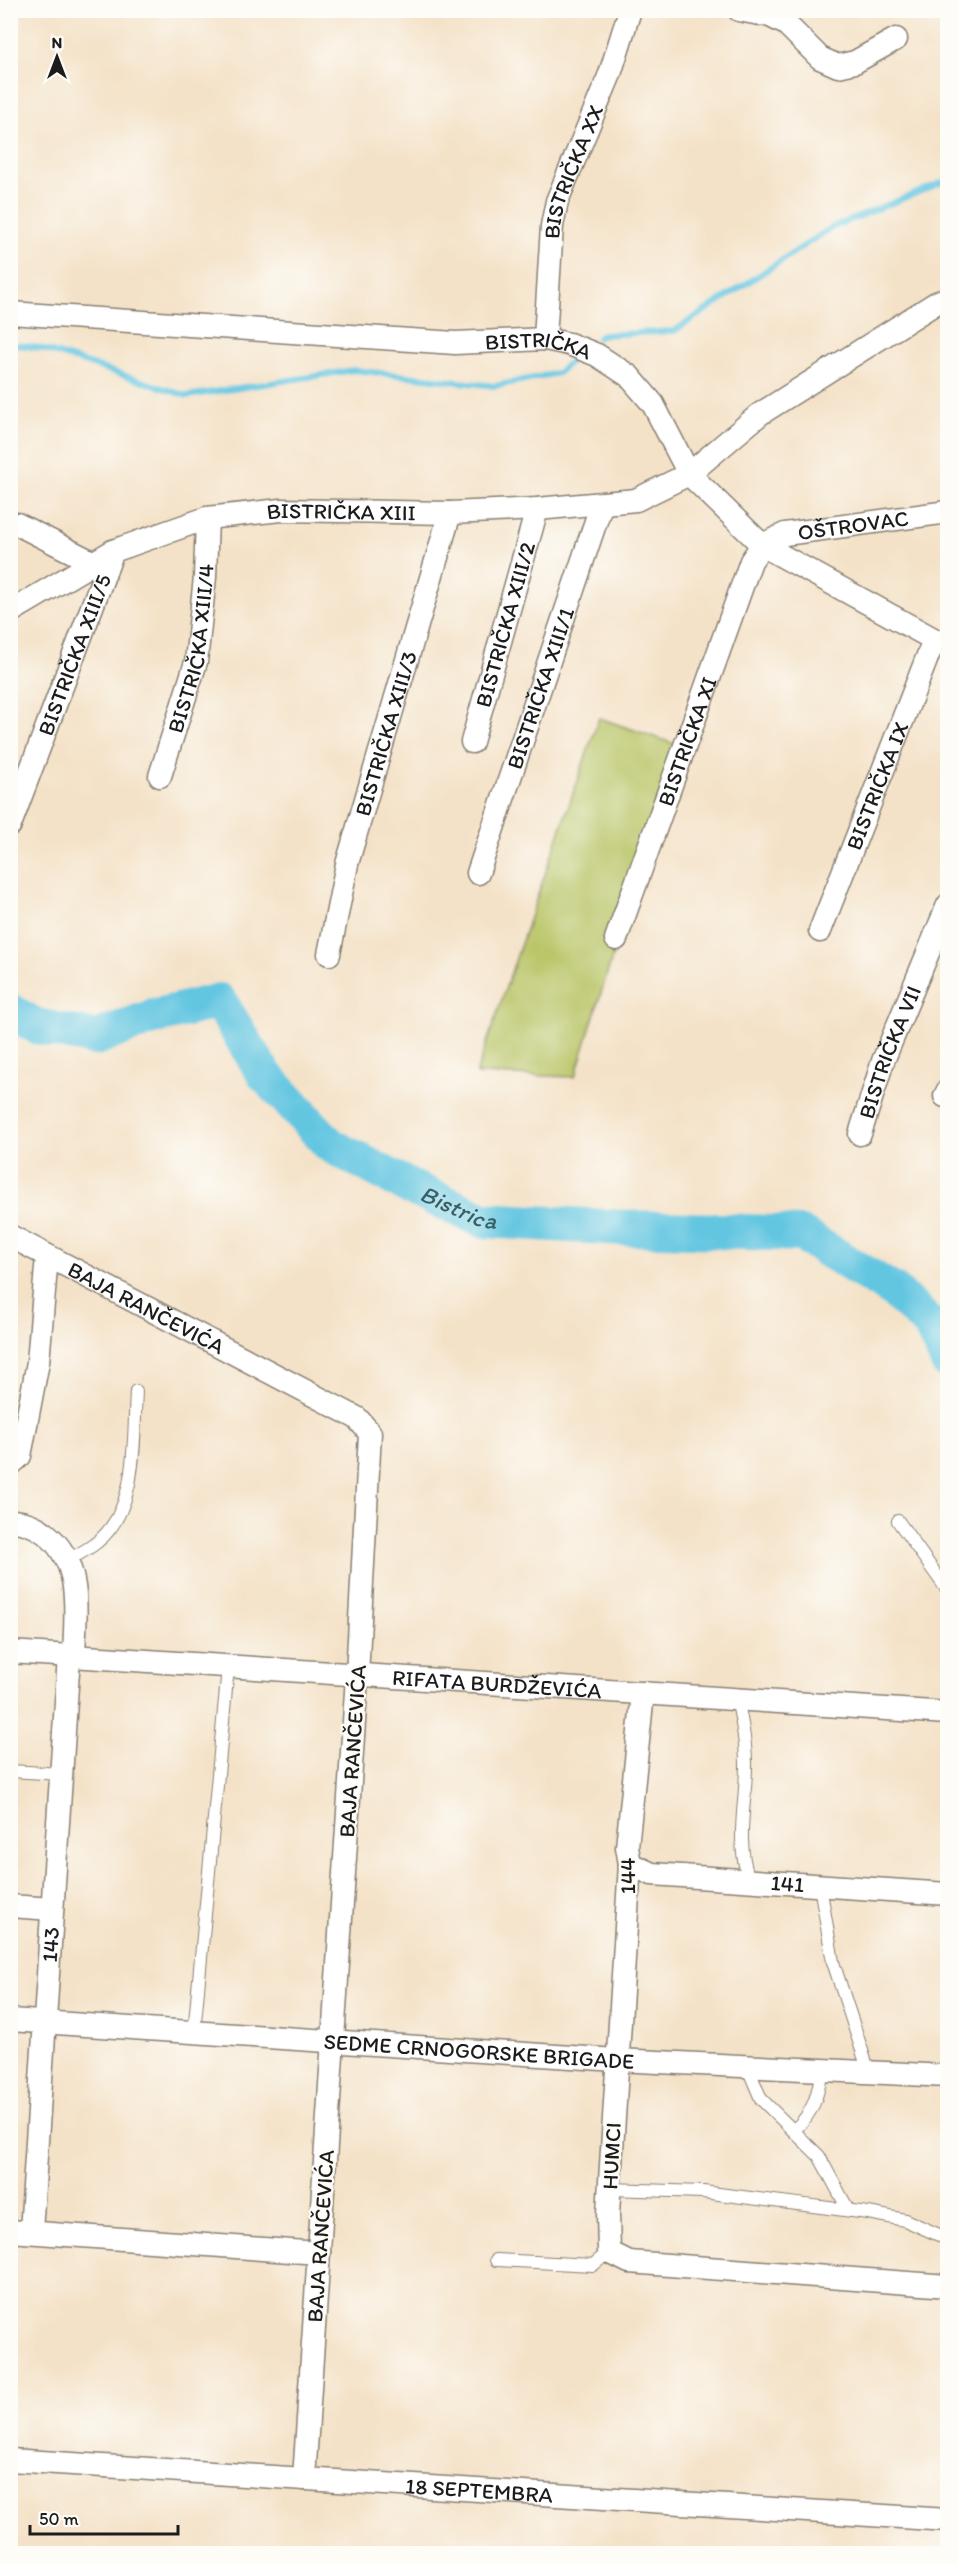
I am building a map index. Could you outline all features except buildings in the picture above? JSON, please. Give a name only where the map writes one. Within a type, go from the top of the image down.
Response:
[{"type":"street","name":"BISTRIČKA XX","points":[[545,339],[552,226],[557,201],[589,127],[630,10]]},
{"type":"street","points":[[739,10],[770,16],[786,24],[820,58],[838,66],[855,62],[896,39]]},
{"type":"street","name":"BISTRIČKA XIII","points":[[10,612],[103,557],[207,518],[281,510],[450,513],[537,509],[636,500],[690,474],[760,414],[936,303],[948,298]]},
{"type":"street","name":"BISTRIČKA","points":[[10,313],[455,343],[545,339],[569,344],[597,354],[629,376],[653,404],[690,474],[762,545],[941,644]]},
{"type":"street","name":"BISTRIČKA XIII/1","points":[[478,873],[602,503]]},
{"type":"street","name":"BISTRIČKA XIII/2","points":[[472,742],[537,509]]},
{"type":"street","name":"OŠTROVAC","points":[[762,545],[785,534],[948,512]]},
{"type":"street","name":"BISTRIČKA XIII/3","points":[[329,954],[347,864],[450,513]]},
{"type":"street","name":"BISTRIČKA XIII/4","points":[[160,776],[196,662],[205,576],[207,518]]},
{"type":"street","points":[[17,524],[103,557]]},
{"type":"street","name":"BISTRIČKA XI","points":[[616,939],[751,561],[762,545]]},
{"type":"street","name":"BISTRIČKA XIII/5","points":[[10,825],[103,557]]},
{"type":"street","name":"BISTRIČKA IX","points":[[820,931],[941,644]]},
{"type":"street","name":"BISTRIČKA VII","points":[[860,1134],[883,1061],[948,905]]},
{"type":"street","name":"BAJA RANČEVIĆA","points":[[10,1236],[357,1418],[370,1433],[357,1676],[304,2479]]},
{"type":"street","points":[[10,1465],[20,1456],[38,1362],[47,1256]]},
{"type":"street","points":[[10,1521],[37,1527],[55,1541],[68,1560]]},
{"type":"street","name":"143","points":[[20,2231],[45,2024],[75,1591],[68,1560]]},
{"type":"street","name":"RIFATA BURDŽEVIĆA","points":[[10,1652],[948,1713]]},
{"type":"street","name":"144","points":[[617,2060],[630,1864],[627,1847],[643,1694]]},
{"type":"street","name":"141","points":[[630,1864],[652,1874],[948,1894]]},
{"type":"street","points":[[10,1906],[52,1909]]},
{"type":"street","name":"SEDME CRNOGORSKE BRIGADE","points":[[10,2020],[617,2060],[948,2076]]},
{"type":"street","name":"HUMCI","points":[[609,2252],[609,2189],[617,2060]]},
{"type":"street","points":[[20,2231],[319,2253]]},
{"type":"street","points":[[609,2252],[629,2262],[948,2286]]},
{"type":"street","name":"18 SEPTEMBRA","points":[[10,2460],[948,2520]]},
{"type":"lane","points":[[68,1560],[97,1542],[123,1502],[129,1484],[135,1391]]},
{"type":"lane","points":[[898,1521],[948,1591]]},
{"type":"lane","points":[[194,2033],[228,1667]]},
{"type":"lane","points":[[737,1699],[743,1725],[746,1765],[741,1848],[749,1881]]},
{"type":"lane","points":[[10,1771],[62,1774]]},
{"type":"lane","points":[[820,1886],[833,1962],[868,2072]]},
{"type":"lane","points":[[747,2066],[761,2099],[795,2130],[831,2174],[849,2211]]},
{"type":"lane","points":[[795,2130],[815,2104],[822,2070]]},
{"type":"lane","points":[[609,2189],[703,2192],[849,2211],[905,2220],[948,2239]]},
{"type":"lane","points":[[496,2260],[593,2265],[609,2252]]},
{"type":"green space","points":[[599,718],[678,745],[575,1077],[476,1074]]},
{"type":"waterway","points":[[598,338],[601,335],[674,331],[831,228],[948,180]]},
{"type":"waterway","points":[[10,344],[40,348],[187,396],[354,370],[495,386],[558,373],[571,361]]},
{"type":"waterway","name":"Bistrica","points":[[10,1011],[36,1026],[95,1038],[153,1017],[219,1001],[265,1075],[330,1145],[410,1187],[483,1220],[801,1234],[894,1291],[930,1324],[948,1362]]}]
